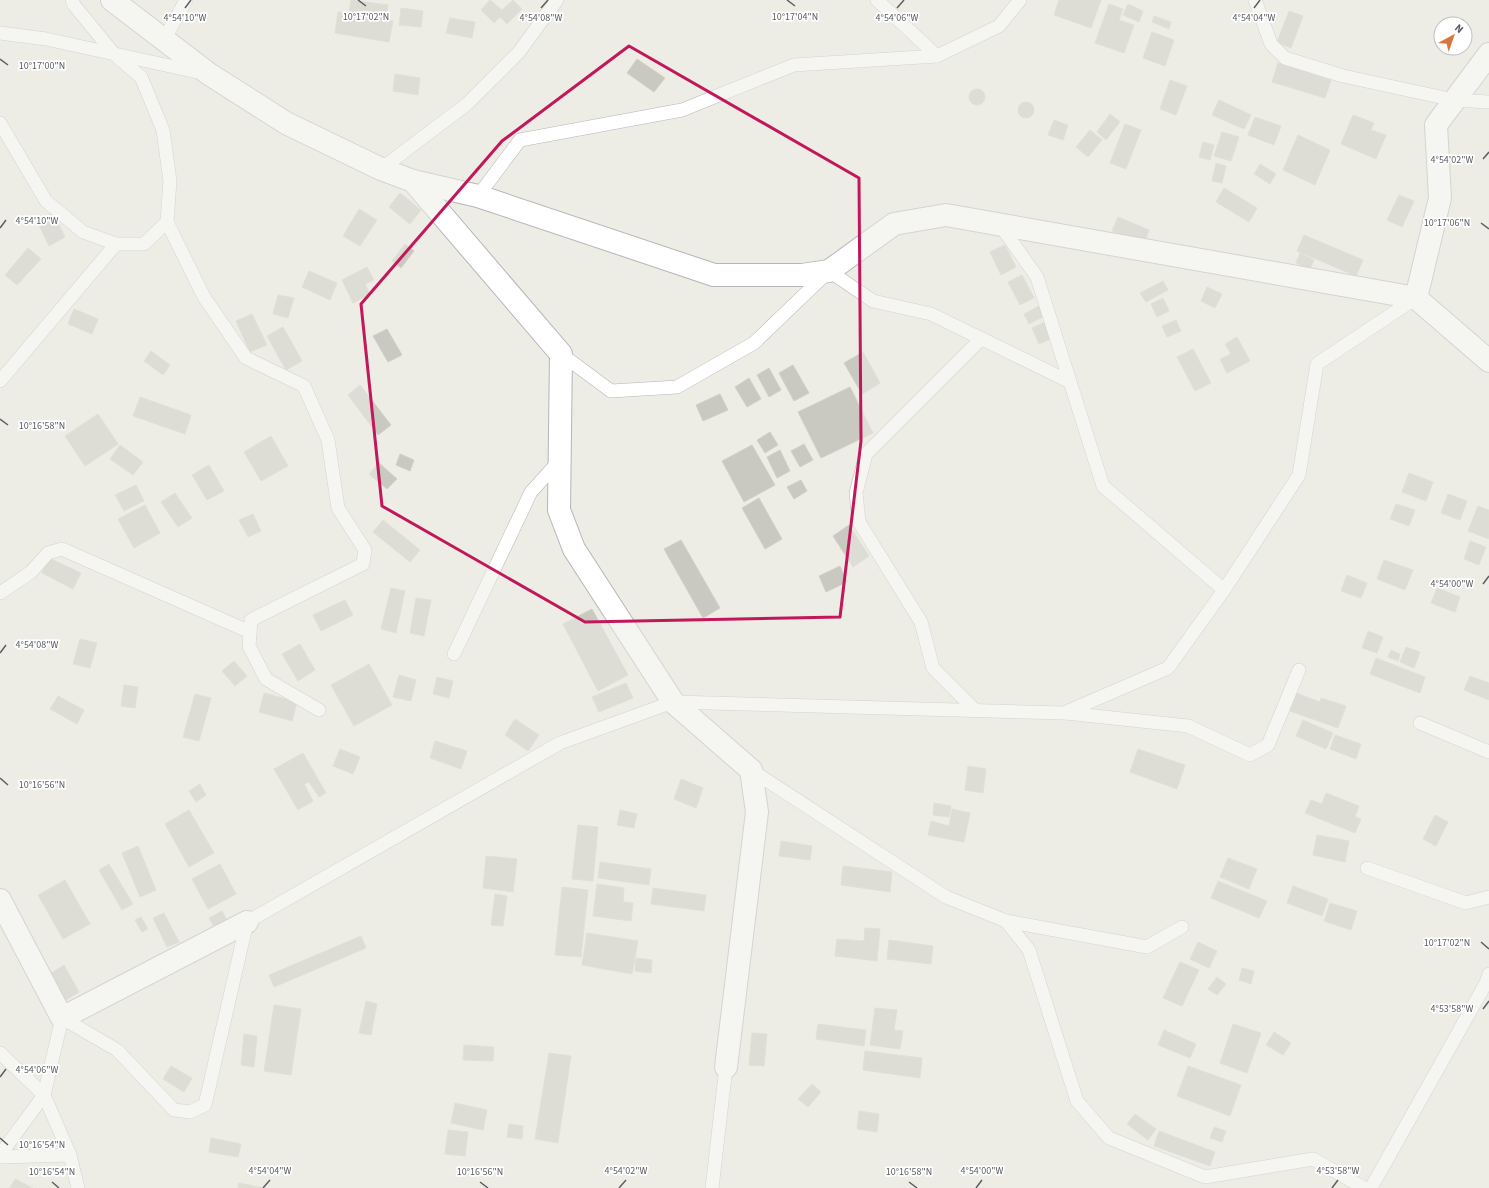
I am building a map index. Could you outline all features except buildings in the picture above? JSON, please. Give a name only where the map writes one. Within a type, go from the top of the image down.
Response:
[{"type":"street","points":[[112,0],[209,74],[286,123],[381,169],[413,181],[478,196],[714,274],[802,275],[829,271],[894,224],[946,215],[1416,298],[1489,361]]},
{"type":"street","points":[[1416,298],[1440,198],[1436,125],[1489,54]]},
{"type":"street","points":[[413,181],[561,354],[559,510],[574,549],[672,702],[751,770],[757,812],[726,1067]]},
{"type":"street","points":[[0,900],[62,1018],[247,922]]},
{"type":"lane","points":[[72,0],[74,5],[114,54],[141,77],[163,130],[170,181],[167,222],[204,297],[246,358],[304,386],[328,440],[338,508],[365,550],[363,564],[251,620],[249,646],[266,679],[319,710]]},
{"type":"lane","points":[[164,40],[186,0]]},
{"type":"lane","points":[[381,169],[467,104],[519,52],[557,0]]},
{"type":"lane","points":[[877,0],[936,56]]},
{"type":"lane","points":[[478,196],[520,140],[682,110],[794,65],[936,56],[999,26],[1020,0]]},
{"type":"lane","points":[[1255,0],[1271,44],[1285,58],[1343,76],[1454,100],[1489,102]]},
{"type":"lane","points":[[0,33],[46,39],[209,74]]},
{"type":"lane","points":[[0,124],[46,201],[83,232],[116,244],[144,244],[167,222]]},
{"type":"lane","points":[[1000,225],[1037,277],[1103,486],[1224,590]]},
{"type":"lane","points":[[0,381],[116,244]]},
{"type":"lane","points":[[561,354],[611,391],[677,387],[754,343],[829,271],[873,301],[931,314],[1070,382]]},
{"type":"lane","points":[[1064,713],[1168,668],[1224,590],[1298,475],[1317,364],[1416,298]]},
{"type":"lane","points":[[975,710],[934,668],[921,622],[859,522],[856,493],[866,454],[981,339]]},
{"type":"lane","points":[[454,654],[531,492],[559,461]]},
{"type":"lane","points":[[0,593],[31,572],[48,553],[62,549],[250,632]]},
{"type":"lane","points":[[0,1156],[44,1095],[62,1018],[117,1050],[174,1110],[190,1112],[205,1105],[247,922],[560,743],[672,702],[1064,713],[1188,726],[1250,755],[1268,745],[1299,670]]},
{"type":"lane","points":[[1420,723],[1489,752]]},
{"type":"lane","points":[[751,770],[946,897],[1006,921],[1147,947],[1182,928]]},
{"type":"lane","points":[[1367,868],[1466,903],[1489,897]]},
{"type":"lane","points":[[1006,921],[1029,950],[1077,1101],[1109,1138],[1205,1177],[1313,1159],[1364,1188]]},
{"type":"lane","points":[[1371,1188],[1486,983],[1489,974]]},
{"type":"lane","points":[[0,1053],[44,1095],[70,1155],[78,1188]]},
{"type":"lane","points":[[712,1188],[726,1067]]},
{"type":"lane","points":[[0,1156],[70,1155]]},
{"type":"highlighted area","points":[[629,46],[859,178],[861,441],[840,617],[585,622],[382,506],[361,304],[502,141]]}]
